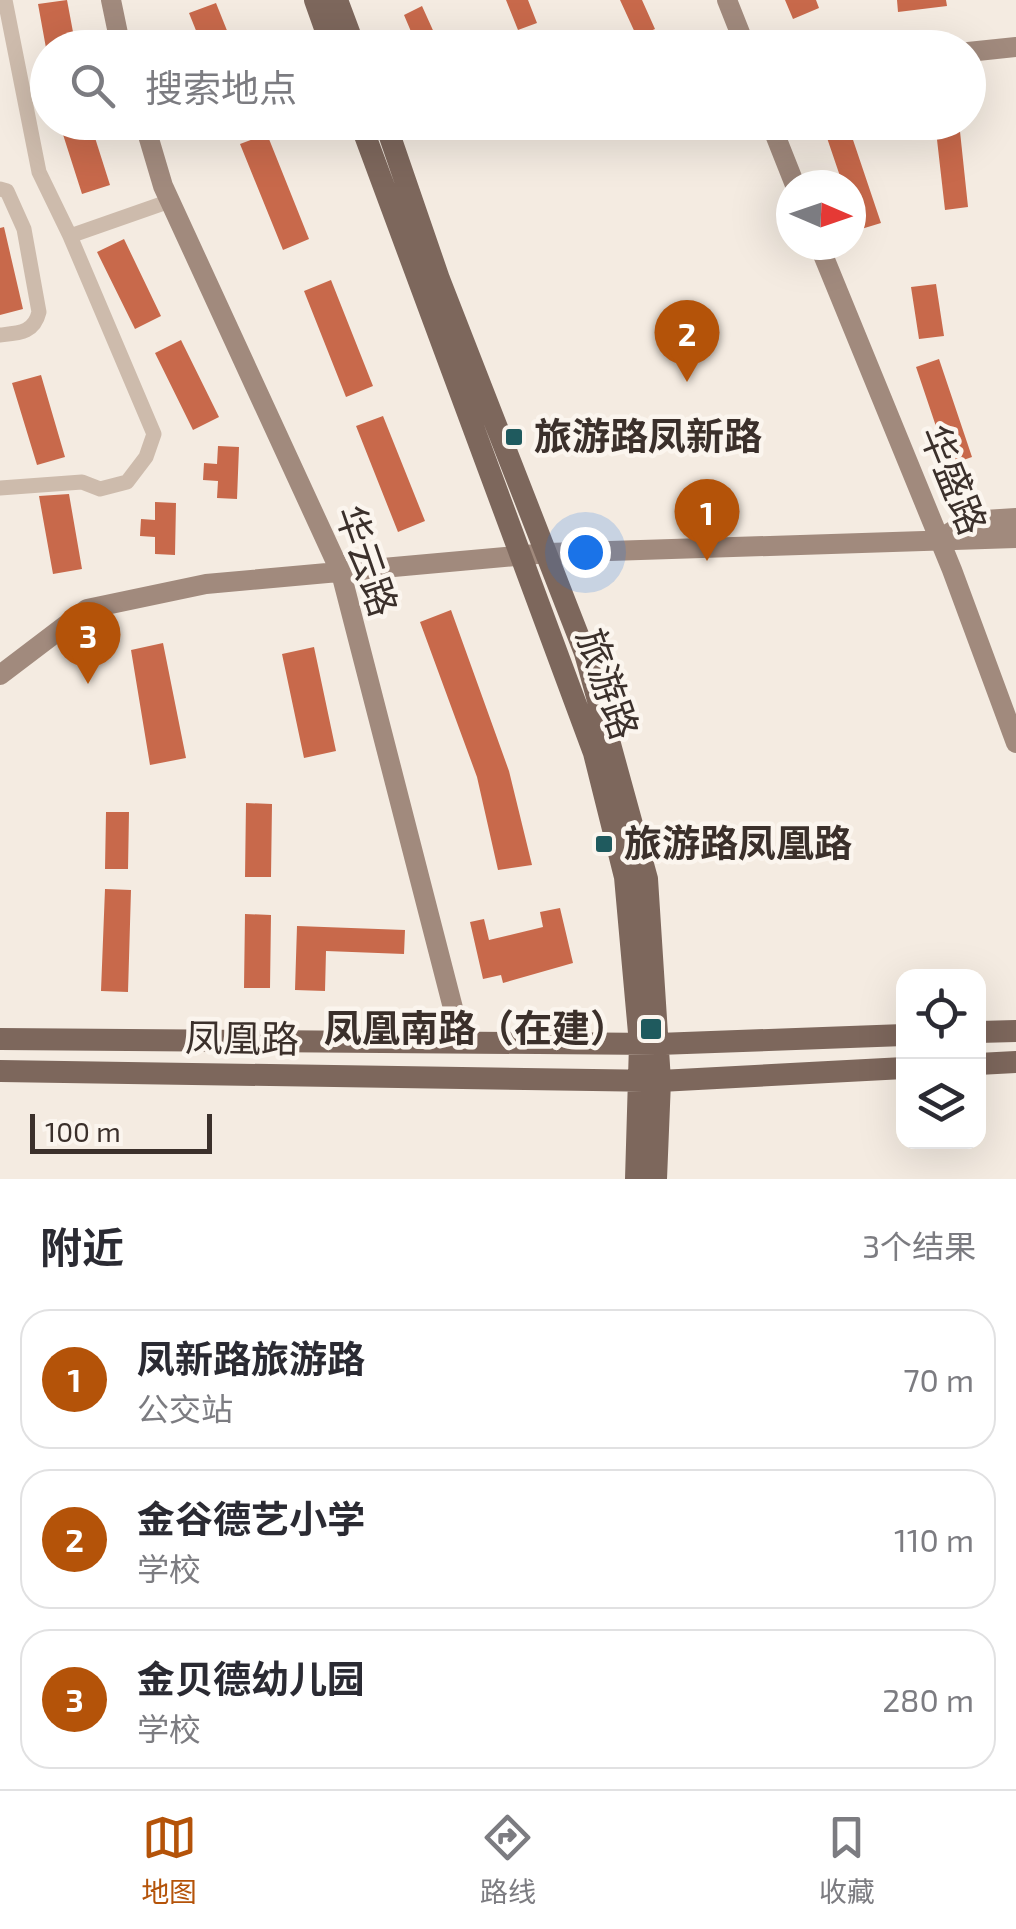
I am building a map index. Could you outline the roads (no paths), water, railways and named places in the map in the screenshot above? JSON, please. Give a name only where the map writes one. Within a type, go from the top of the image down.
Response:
[{"type":"main road","points":[[314,0],[325,30]]},
{"type":"main road","points":[[337,0],[349,30]]},
{"type":"main road","name":"旅游路","points":[[368,140],[594,753],[621,859],[649,1044]]},
{"type":"main road","name":"旅游路","points":[[392,140],[439,279],[590,668],[647,880],[649,1080],[656,1179]]},
{"type":"main road","points":[[986,1032],[1016,1030]]},
{"type":"main road","name":"凤凰路","points":[[0,1040],[649,1044],[896,1035]]},
{"type":"main road","points":[[986,1064],[1016,1062]]},
{"type":"main road","name":"凤凰路","points":[[0,1071],[649,1080],[896,1068]]},
{"type":"main road","name":"旅游路","points":[[636,1179],[649,1080]]},
{"type":"street","points":[[5,0],[30,126]]},
{"type":"street","points":[[111,0],[117,30]]},
{"type":"street","points":[[727,0],[739,30]]},
{"type":"street","points":[[986,50],[1016,47]]},
{"type":"street","points":[[0,488],[82,482],[100,489],[128,482],[146,457],[154,434],[39,172],[33,140]]},
{"type":"street","name":"华云路","points":[[150,140],[170,201],[341,573],[462,1043]]},
{"type":"street","points":[[777,140],[789,170]]},
{"type":"street","points":[[0,189],[7,191],[24,229],[39,312],[36,322],[25,333],[0,335]]},
{"type":"street","points":[[70,236],[170,201]]},
{"type":"street","name":"华盛路","points":[[825,260],[939,539],[1016,743]]},
{"type":"street","points":[[939,539],[968,521],[1016,518]]},
{"type":"street","points":[[0,675],[87,609],[206,584],[548,553],[1016,538]]},
{"type":"place","name":"金谷德艺小学","points":[[687,382]]},
{"type":"place","name":"旅游路凤新路","points":[[514,437]]},
{"type":"place","name":"凤新路旅游路","points":[[707,561]]},
{"type":"place","name":"金贝德幼儿园","points":[[88,684]]},
{"type":"place","name":"旅游路凤凰路","points":[[604,844]]},
{"type":"place","name":"凤凰南路（在建）","points":[[651,1029]]}]
